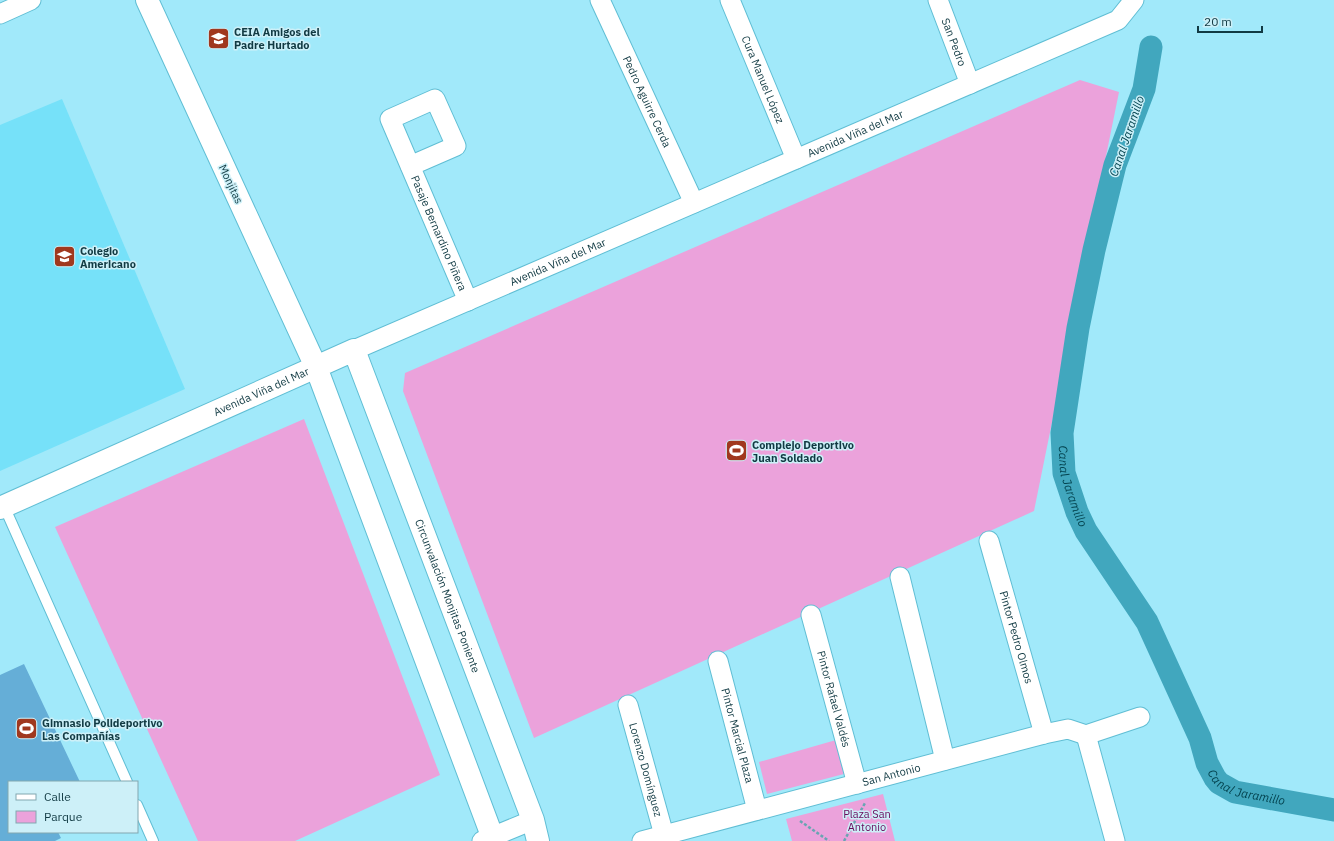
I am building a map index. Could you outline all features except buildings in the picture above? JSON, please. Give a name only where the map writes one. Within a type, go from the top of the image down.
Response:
[{"type":"street","points":[[0,14],[31,0]]},
{"type":"street","name":"Monjitas","points":[[147,0],[316,367]]},
{"type":"street","name":"Pedro Aguirre Cerda","points":[[600,0],[694,203]]},
{"type":"street","name":"Cura Manuel López","points":[[730,0],[796,159]]},
{"type":"street","name":"San Pedro","points":[[938,0],[970,84]]},
{"type":"street","name":"Avenida Viña del Mar","points":[[2,507],[354,350],[1118,20],[1134,0]]},
{"type":"street","name":"Pasaje Bernardino Piñera","points":[[410,166],[468,301]]},
{"type":"street","name":"Circunvalación Monjitas Poniente","points":[[354,350],[533,820],[538,841]]},
{"type":"street","points":[[316,367],[490,840],[533,820]]},
{"type":"street","name":"Pintor Pedro Olmos","points":[[989,541],[1044,734]]},
{"type":"street","points":[[900,577],[945,760]]},
{"type":"street","name":"Pintor Rafael Valdés","points":[[811,615],[857,784]]},
{"type":"street","name":"Pintor Marcial Plaza","points":[[718,661],[757,810]]},
{"type":"street","name":"Lorenzo Domínguez","points":[[628,705],[664,835]]},
{"type":"street","points":[[1115,841],[1086,735],[1140,717]]},
{"type":"street","name":"San Antonio","points":[[642,841],[1044,734],[1068,729],[1086,735]]},
{"type":"lane","points":[[2,507],[127,781]]},
{"type":"lane","points":[[138,806],[153,841]]},
{"type":"path","points":[[844,841],[878,778]]},
{"type":"path","points":[[777,805],[829,841]]},
{"type":"shaded area","name":"Colegio Americano","points":[[62,99],[185,389],[0,471],[0,125]]},
{"type":"green space","name":"Complejo Deportivo Juan Soldado","points":[[1080,80],[1119,92],[1034,511],[534,738],[403,391],[405,373]]},
{"type":"green space","points":[[304,419],[440,775],[295,841],[198,841],[55,527]]},
{"type":"green space","points":[[836,740],[844,774],[767,794],[759,762]]},
{"type":"green space","name":"Plaza San Antonio","points":[[883,794],[895,841],[792,841],[786,819]]},
{"type":"waterway","name":"Canal Jaramillo","points":[[1151,47],[1144,89],[1115,165],[1094,250],[1078,328],[1062,433],[1064,473],[1077,512],[1086,531],[1147,622],[1200,738],[1207,763],[1219,783],[1235,792],[1334,810]]},
{"type":"place","name":"CEIA Amigos del Padre Hurtado","points":[[219,38]]},
{"type":"place","name":"Colegio Americano","points":[[65,257]]},
{"type":"place","name":"Complejo Deportivo Juan Soldado","points":[[736,451]]},
{"type":"place","name":"Gimnasio Polideportivo Las Compañías","points":[[27,729]]}]
